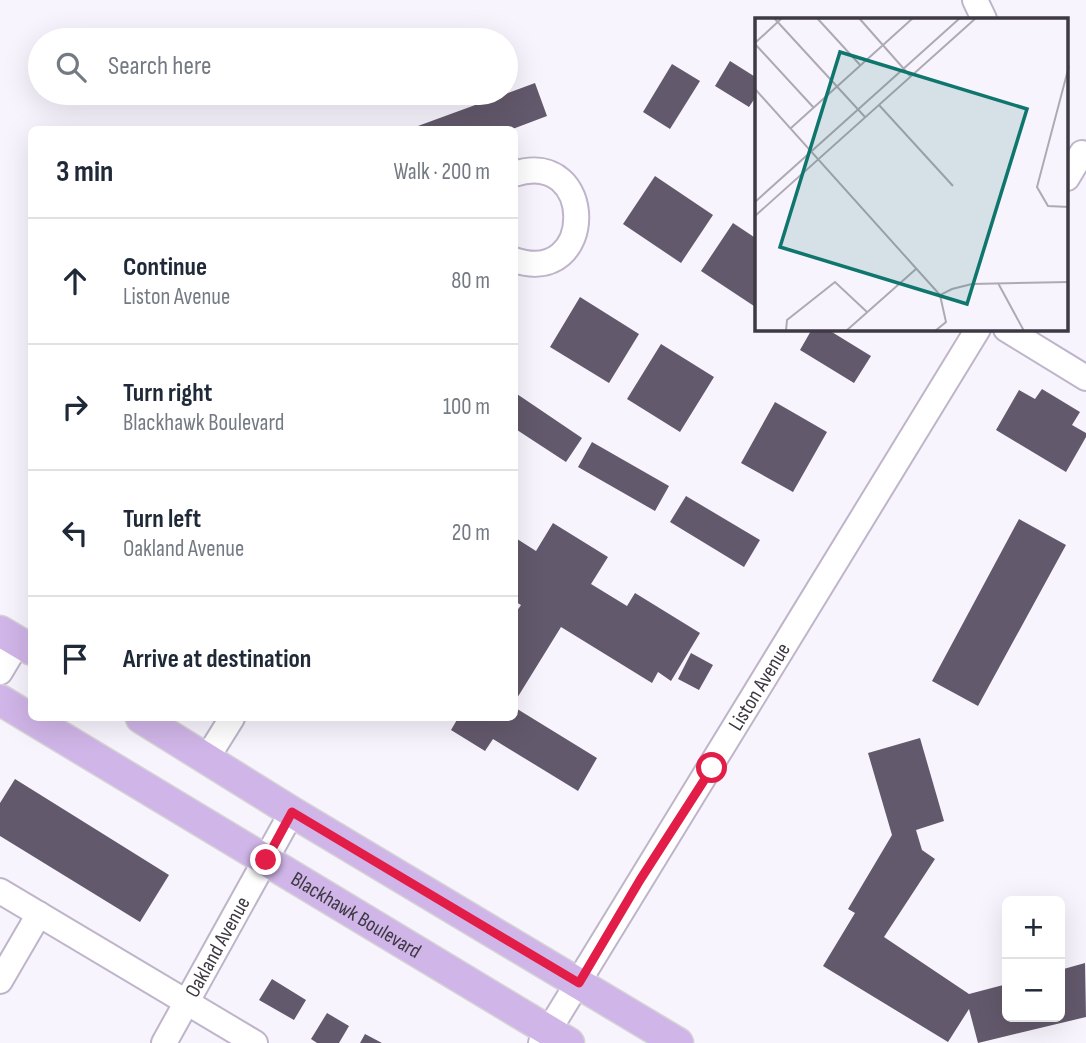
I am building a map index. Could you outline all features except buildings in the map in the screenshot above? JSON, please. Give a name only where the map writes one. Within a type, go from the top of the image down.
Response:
[{"type":"main road","name":"Blackhawk Boulevard","points":[[0,699],[28,716]]},
{"type":"main road","name":"Blackhawk Boulevard","points":[[36,721],[553,1039]]},
{"type":"main road","points":[[147,721],[292,812],[678,1043]]},
{"type":"street","points":[[975,0],[984,18]]},
{"type":"street","points":[[1068,175],[1078,146]]},
{"type":"street","points":[[518,174],[540,171],[555,176],[571,192],[579,214],[572,243],[561,254],[547,262],[532,264],[518,261]]},
{"type":"street","name":"Liston Avenue","points":[[553,1039],[579,983],[977,331]]},
{"type":"street","points":[[1009,331],[1086,378]]},
{"type":"street","points":[[0,672],[17,641]]},
{"type":"street","points":[[207,758],[230,721]]},
{"type":"street","name":"Oakland Avenue","points":[[164,1043],[292,812]]},
{"type":"street","points":[[0,891],[255,1043]]},
{"type":"street","points":[[0,981],[39,914]]},
{"type":"route","points":[[266,860],[292,812],[579,983],[640,880],[712,768]]}]
